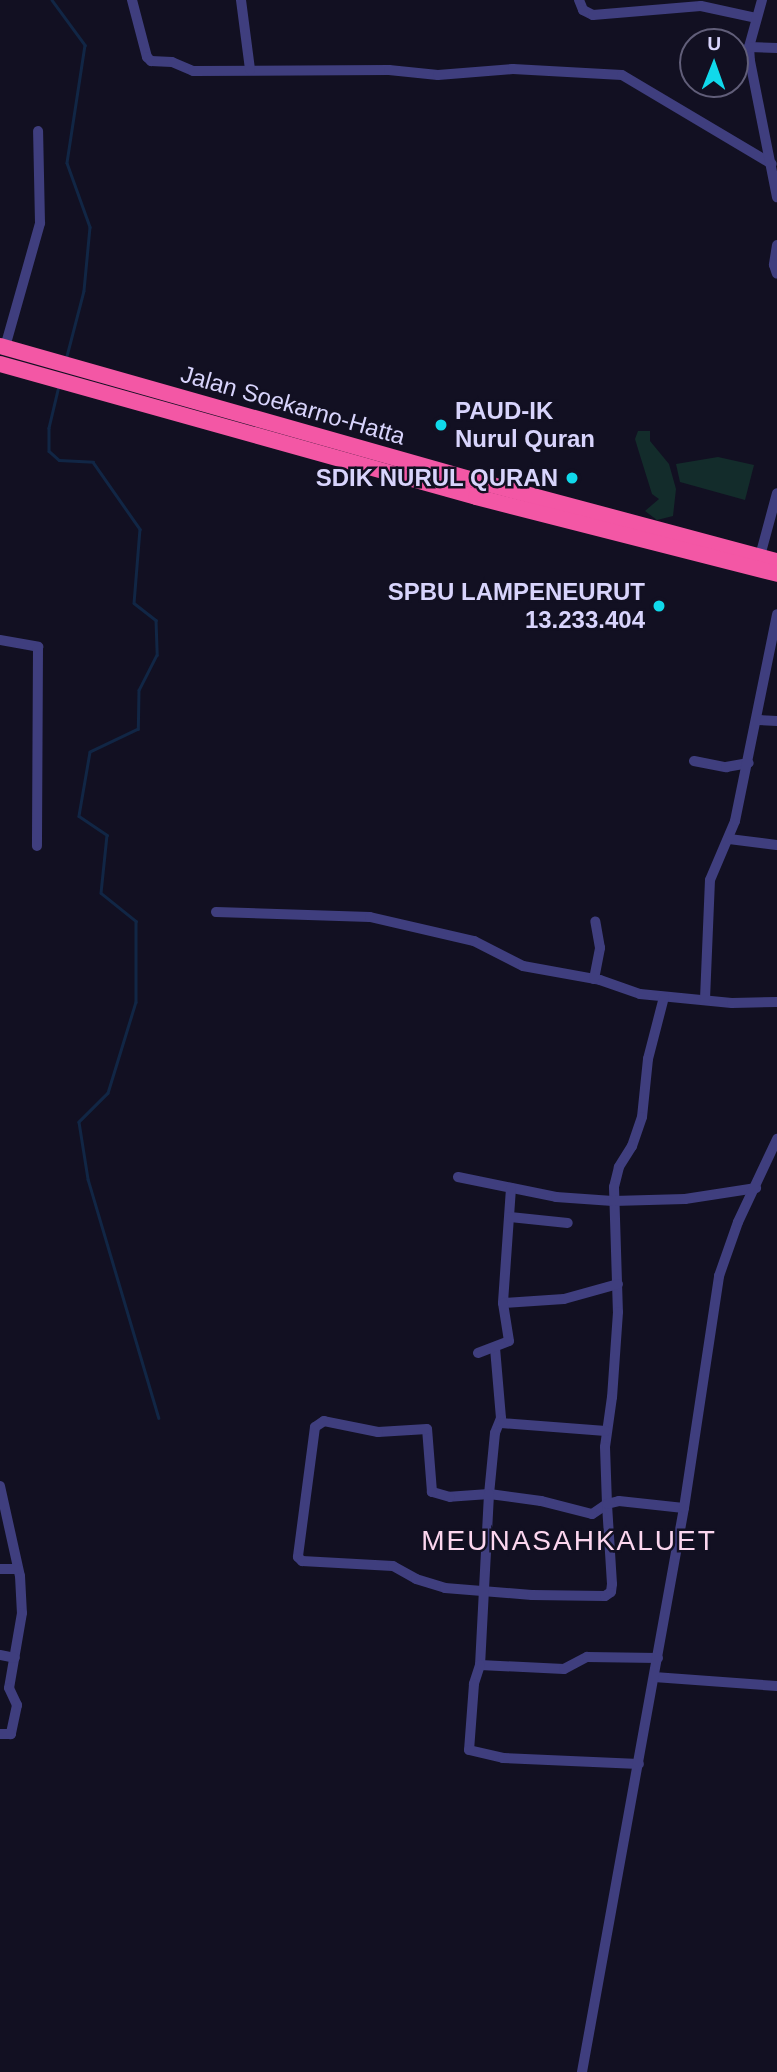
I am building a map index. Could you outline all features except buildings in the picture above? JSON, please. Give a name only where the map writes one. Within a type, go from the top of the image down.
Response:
[{"type":"highway","name":"Jalan Soekarno-Hatta","points":[[2,352],[45,358],[84,379]]},
{"type":"highway","name":"Jalan Soekarno-Hatta","points":[[2,352],[37,373],[84,379],[526,501],[777,574]]},
{"type":"highway","name":"Jalan Soekarno-Hatta","points":[[526,501],[777,561]]},
{"type":"street","points":[[132,0],[147,57],[151,61],[172,62],[193,71],[389,71],[438,75],[513,69],[622,75],[772,164]]},
{"type":"street","points":[[241,0],[250,69]]},
{"type":"street","points":[[579,0],[583,10],[593,15],[701,6],[756,18]]},
{"type":"street","points":[[762,0],[750,47],[751,75],[777,197]]},
{"type":"street","points":[[750,47],[777,48]]},
{"type":"street","points":[[2,352],[40,223],[38,131]]},
{"type":"street","points":[[777,245],[774,265],[777,274]]},
{"type":"street","points":[[760,556],[777,493]]},
{"type":"street","points":[[705,999],[709,880],[729,839],[749,762],[777,614]]},
{"type":"street","points":[[0,640],[38,646],[37,846]]},
{"type":"street","points":[[757,720],[777,721]]},
{"type":"street","points":[[694,761],[726,767],[749,762]]},
{"type":"street","points":[[729,839],[777,845]]},
{"type":"street","points":[[216,912],[370,918],[474,941],[523,966],[594,979],[640,994],[664,998],[777,1002]]},
{"type":"street","points":[[594,979],[600,948],[595,921]]},
{"type":"street","points":[[664,998],[648,1059],[642,1117],[615,1176],[613,1201],[618,1284],[612,1397],[606,1431],[607,1504],[612,1584],[608,1595],[445,1588],[415,1579],[393,1566],[302,1561],[298,1557],[314,1427],[324,1421],[378,1432],[425,1427],[432,1492],[450,1497],[489,1494],[541,1501],[592,1514],[607,1504],[619,1501],[680,1507]]},
{"type":"street","points":[[582,2072],[654,1677],[653,1657],[719,1276],[738,1222],[777,1139]]},
{"type":"street","points":[[458,1177],[556,1198],[613,1201],[685,1199],[756,1188]]},
{"type":"street","points":[[478,1353],[509,1341],[503,1303],[511,1188]]},
{"type":"street","points":[[510,1217],[568,1223]]},
{"type":"street","points":[[503,1303],[564,1299],[618,1284]]},
{"type":"street","points":[[495,1348],[500,1423],[495,1433],[489,1494],[480,1665],[474,1684],[469,1750],[503,1758],[639,1764]]},
{"type":"street","points":[[500,1423],[606,1431]]},
{"type":"street","points":[[0,1486],[18,1569],[22,1613],[9,1688],[17,1705],[13,1732],[8,1735],[0,1734]]},
{"type":"street","points":[[0,1569],[18,1569]]},
{"type":"street","points":[[0,1655],[15,1658]]},
{"type":"street","points":[[480,1665],[564,1669],[587,1657],[653,1657]]},
{"type":"street","points":[[654,1677],[777,1686]]},
{"type":"green space","points":[[638,431],[650,431],[650,441],[669,464],[676,489],[673,516],[657,520],[645,511],[659,499],[652,494],[638,449],[635,439]]},
{"type":"green space","points":[[718,457],[754,465],[745,500],[680,482],[676,464]]},
{"type":"waterway","points":[[52,0],[85,45],[67,163],[90,227],[84,291],[66,360]]},
{"type":"waterway","points":[[59,386],[49,428],[49,451],[59,460],[93,462],[140,529],[134,603],[156,620],[157,655],[139,690],[138,729],[90,752],[79,816],[107,835],[101,893],[136,921],[136,1002],[108,1093],[79,1122],[88,1179],[159,1418]]},
{"type":"place","name":"PAUD-IK Nurul Quran","points":[[441,425]]},
{"type":"place","name":"SDIK NURUL QURAN","points":[[572,478]]},
{"type":"place","name":"SPBU LAMPENEURUT 13.233.404","points":[[659,606]]},
{"type":"district","name":"MEUNASAHKALUET","points":[[569,1541]]}]
